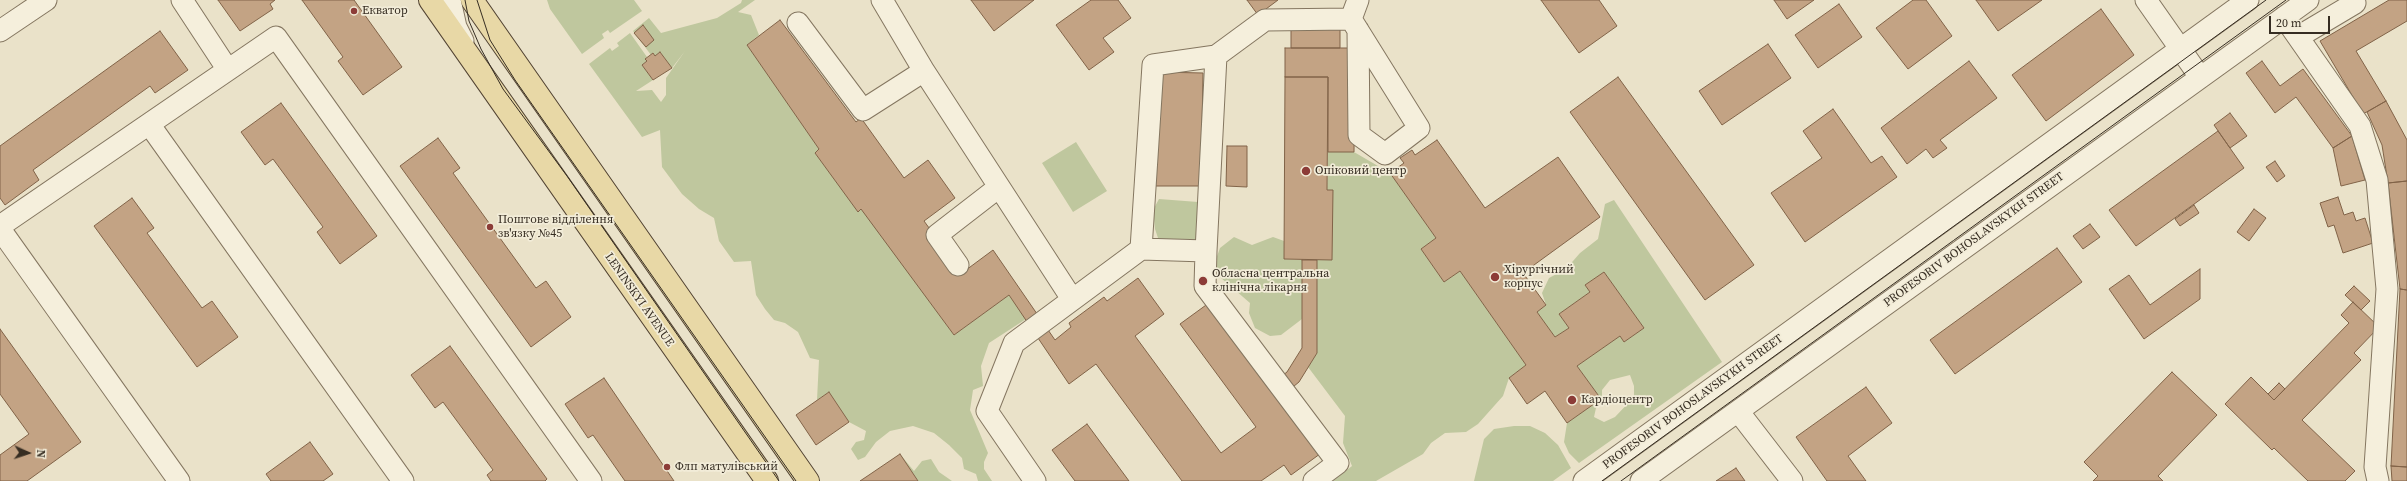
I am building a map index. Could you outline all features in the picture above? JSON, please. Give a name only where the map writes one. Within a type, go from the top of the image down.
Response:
[{"type":"main road","name":"LENINSKYI AVENUE","points":[[430,0],[766,481]]},
{"type":"main road","points":[[472,0],[497,33],[808,481]]},
{"type":"main road","points":[[489,0],[497,33]]},
{"type":"street","points":[[0,31],[46,0]]},
{"type":"street","points":[[182,0],[228,70]]},
{"type":"street","points":[[450,0],[456,27],[482,75]]},
{"type":"street","points":[[882,0],[924,71],[1072,299]]},
{"type":"street","points":[[2146,0],[2200,77]]},
{"type":"street","name":"PROFESORIV BOHOSLAVSKYKH STREET","points":[[1584,481],[2248,0]]},
{"type":"street","name":"PROFESORIV BOHOSLAVSKYKH STREET","points":[[1641,481],[2308,0]]},
{"type":"street","points":[[2298,37],[2355,3]]},
{"type":"street","points":[[1356,16],[1419,128],[1385,154],[1359,135],[1356,16]]},
{"type":"street","points":[[1142,248],[1153,64],[1216,56],[1265,20],[1356,16]]},
{"type":"street","points":[[2284,17],[2360,126],[2378,180],[2387,289],[2375,467],[2378,481]]},
{"type":"street","points":[[798,23],[863,110],[924,71]]},
{"type":"street","points":[[0,226],[276,37],[591,481]]},
{"type":"street","points":[[1216,56],[1205,286],[1338,463],[1314,481]]},
{"type":"street","points":[[149,124],[403,481]]},
{"type":"street","points":[[958,266],[937,235],[999,186]]},
{"type":"street","points":[[0,229],[179,481]]},
{"type":"street","points":[[1035,481],[987,411],[1014,343],[1142,248],[1206,250]]},
{"type":"street","points":[[1738,411],[1792,481]]},
{"type":"green space","points":[[547,0],[634,0],[642,11],[610,33],[608,30],[602,34],[604,38],[582,54],[550,9]]},
{"type":"green space","points":[[742,0],[755,0],[738,12],[751,15],[759,35],[747,45],[819,149],[815,153],[858,211],[862,209],[954,335],[1009,295],[1026,319],[989,343],[981,366],[983,386],[973,390],[970,410],[988,453],[984,462],[984,469],[992,481],[978,481],[976,474],[964,469],[962,458],[949,445],[934,433],[913,426],[890,431],[876,442],[865,457],[858,460],[851,449],[856,442],[864,440],[866,431],[849,422],[829,392],[817,400],[819,360],[810,358],[798,332],[785,323],[774,320],[765,309],[756,295],[751,261],[734,262],[719,241],[714,218],[699,209],[682,194],[662,167],[660,130],[642,137],[589,64],[610,48],[612,51],[619,46],[617,43],[630,33],[647,57],[645,59],[647,61],[642,65],[653,80],[636,91],[652,90],[661,102],[666,95],[666,78],[685,51],[672,68],[660,52],[655,56],[653,53],[651,55],[633,31],[649,18],[661,33],[717,18],[741,3]]},
{"type":"green space","points":[[1076,142],[1107,191],[1073,212],[1042,163]]},
{"type":"green space","points":[[1328,152],[1354,152],[1390,173],[1436,238],[1421,249],[1444,282],[1460,271],[1526,365],[1509,378],[1503,396],[1478,424],[1466,432],[1445,433],[1431,443],[1423,454],[1376,481],[1333,481],[1352,466],[1343,443],[1345,416],[1308,367],[1317,353],[1317,260],[1327,190]]},
{"type":"green space","points":[[1159,199],[1198,202],[1197,246],[1160,244],[1155,229],[1153,210]]},
{"type":"green space","points":[[1614,200],[1722,362],[1579,463],[1569,453],[1564,442],[1567,423],[1601,399],[1577,366],[1620,336],[1624,342],[1644,328],[1604,272],[1585,285],[1590,292],[1559,314],[1569,328],[1555,337],[1537,312],[1546,305],[1542,293],[1549,278],[1566,269],[1580,253],[1598,239],[1605,204]],"holes":[[[1630,375],[1634,386],[1634,397],[1615,417],[1604,422],[1594,417],[1596,408],[1602,399],[1602,390],[1610,380]]]},
{"type":"green space","points":[[1234,237],[1252,245],[1273,237],[1284,241],[1284,259],[1302,260],[1302,319],[1281,335],[1270,336],[1255,328],[1249,313],[1250,303],[1221,278],[1215,262],[1220,248]]},
{"type":"green space","points":[[1514,426],[1530,426],[1545,433],[1558,445],[1571,468],[1553,481],[1474,481],[1484,439],[1494,429]]},
{"type":"green space","points":[[900,454],[914,471],[922,461],[931,459],[939,472],[952,481],[918,481]]},
{"type":"building","points":[[218,0],[275,0],[270,4],[273,9],[240,31]]},
{"type":"building","points":[[302,0],[354,0],[402,67],[363,95],[338,61],[343,57]]},
{"type":"building","points":[[971,0],[1034,0],[994,31]]},
{"type":"building","points":[[1091,0],[1118,0],[1131,18],[1103,38],[1114,52],[1089,70],[1056,25]]},
{"type":"building","points":[[1247,0],[1278,0],[1258,15]]},
{"type":"building","points":[[1541,0],[1599,0],[1617,26],[1579,53]]},
{"type":"building","points":[[1774,0],[1814,0],[1787,19]]},
{"type":"building","points":[[1913,0],[1926,0],[1952,36],[1908,69],[1876,28]]},
{"type":"building","points":[[1976,0],[2042,0],[1998,31]]},
{"type":"building","points":[[2389,0],[2407,0],[2407,21],[2356,51],[2386,101],[2363,114],[2320,41]]},
{"type":"building","points":[[1839,4],[1862,37],[1818,68],[1795,35]]},
{"type":"building","points":[[2101,9],[2134,55],[2046,121],[2012,75]]},
{"type":"building","points":[[780,20],[856,122],[861,118],[904,178],[928,160],[955,198],[924,221],[962,273],[993,250],[1055,340],[1071,327],[1069,323],[1104,297],[1107,301],[1138,278],[1164,314],[1135,336],[1221,453],[1256,427],[1180,324],[1213,300],[1324,451],[1291,475],[1284,465],[1261,481],[1182,481],[1096,364],[1069,384],[1009,295],[954,335],[861,209],[858,212],[815,153],[819,149],[747,45]]},
{"type":"building","points":[[1291,24],[1340,24],[1340,48],[1291,48]]},
{"type":"building","points":[[643,25],[654,40],[646,47],[634,33]]},
{"type":"building","points":[[160,31],[188,70],[155,93],[150,86],[33,170],[39,180],[5,205],[0,198],[0,146]]},
{"type":"building","points":[[1768,44],[1791,78],[1722,125],[1699,91]]},
{"type":"building","points":[[1285,48],[1355,48],[1354,152],[1328,152],[1328,77],[1285,77]]},
{"type":"building","points":[[660,52],[672,68],[653,80],[642,65],[647,61],[645,59],[653,53],[655,56]]},
{"type":"building","points":[[1969,61],[1997,98],[1940,140],[1947,148],[1933,158],[1926,149],[1907,164],[1881,128]]},
{"type":"building","points":[[2262,61],[2280,86],[2303,69],[2352,136],[2333,148],[2296,97],[2275,113],[2246,73]]},
{"type":"building","points":[[1157,72],[1203,73],[1201,186],[1155,186]]},
{"type":"building","name":"Опіковий центр","points":[[1285,77],[1328,77],[1327,190],[1333,190],[1332,260],[1284,259]]},
{"type":"building","points":[[1618,77],[1754,265],[1705,300],[1570,112]]},
{"type":"building","points":[[2386,101],[2407,140],[2407,181],[2388,183],[2382,145],[2367,112]]},
{"type":"building","points":[[281,103],[377,236],[340,264],[317,232],[323,227],[273,159],[265,165],[241,132]]},
{"type":"building","points":[[1833,109],[1871,163],[1882,156],[1897,177],[1805,242],[1771,193],[1822,158],[1803,131]]},
{"type":"building","points":[[2230,113],[2247,136],[2230,148],[2214,125]]},
{"type":"building","points":[[2218,131],[2244,168],[2136,246],[2109,210]]},
{"type":"building","points":[[2352,136],[2365,180],[2341,186],[2333,148]]},
{"type":"building","points":[[438,138],[460,168],[453,173],[536,288],[546,281],[571,317],[531,347],[400,166]]},
{"type":"building","name":"Хірургічний корпус","points":[[1437,140],[1485,208],[1558,157],[1600,217],[1523,273],[1546,305],[1537,312],[1555,337],[1569,328],[1559,314],[1590,292],[1585,285],[1604,272],[1644,328],[1624,342],[1620,336],[1577,366],[1601,399],[1567,423],[1545,391],[1527,404],[1509,378],[1526,365],[1460,271],[1444,282],[1421,249],[1436,238],[1390,173],[1404,163],[1400,158],[1412,150],[1415,155]]},
{"type":"building","points":[[1227,146],[1247,146],[1247,187],[1226,186]]},
{"type":"building","points":[[2275,161],[2285,176],[2277,182],[2266,167]]},
{"type":"building","points":[[2407,181],[2407,290],[2400,289],[2388,183]]},
{"type":"building","points":[[2338,197],[2344,215],[2353,212],[2356,221],[2365,218],[2373,243],[2343,253],[2334,225],[2328,227],[2320,203]]},
{"type":"building","points":[[132,198],[154,228],[147,233],[202,308],[212,301],[238,337],[197,367],[94,226]]},
{"type":"building","points":[[2194,205],[2199,213],[2180,226],[2175,219]]},
{"type":"building","points":[[2254,209],[2266,218],[2249,241],[2237,232]]},
{"type":"building","points":[[2090,224],[2100,237],[2083,249],[2073,236]]},
{"type":"building","points":[[2057,248],[2082,282],[1955,374],[1930,340]]},
{"type":"building","points":[[1302,260],[1317,260],[1317,353],[1299,382],[1288,391],[1278,379],[1287,372],[1302,348]]},
{"type":"building","points":[[2200,269],[2200,299],[2144,339],[2109,289],[2129,275],[2150,305]]},
{"type":"building","points":[[2354,286],[2370,301],[2361,310],[2345,295]]},
{"type":"building","points":[[2400,289],[2407,290],[2407,467],[2391,466]]},
{"type":"building","points":[[2353,302],[2379,327],[2354,353],[2361,360],[2302,420],[2355,471],[2345,481],[2308,481],[2274,448],[2272,450],[2225,404],[2251,377],[2274,400],[2349,323],[2341,315]]},
{"type":"building","points":[[0,329],[81,442],[27,481],[0,481],[0,455],[29,434],[0,394]]},
{"type":"building","points":[[450,346],[547,479],[545,481],[491,481],[487,475],[493,470],[443,402],[435,408],[411,375]]},
{"type":"building","points":[[2172,372],[2217,415],[2158,476],[2163,481],[2093,481],[2098,476],[2084,462]]},
{"type":"building","points":[[604,378],[674,481],[625,481],[593,435],[588,438],[565,404]]},
{"type":"building","points":[[2279,383],[2285,389],[2274,400],[2268,394]]},
{"type":"building","points":[[1866,387],[1892,423],[1848,456],[1866,481],[1827,481],[1796,437]]},
{"type":"building","points":[[829,392],[849,422],[816,445],[796,415]]},
{"type":"building","points":[[1087,424],[1129,481],[1075,481],[1052,450]]},
{"type":"building","points":[[310,442],[333,474],[323,481],[271,481],[266,474]]},
{"type":"building","points":[[900,454],[918,481],[860,481],[869,475]]},
{"type":"building","points":[[2391,466],[2407,467],[2407,481],[2392,481]]},
{"type":"building","points":[[1736,468],[1745,481],[1716,481]]},
{"type":"tram line","points":[[465,0],[469,21],[481,49],[503,89],[567,176],[779,481]]},
{"type":"tram line","points":[[477,0],[490,40],[515,80],[796,481]]},
{"type":"tram line","points":[[1602,481],[2266,0]]},
{"type":"tram line","points":[[1621,481],[2286,0]]},
{"type":"place","name":"Екватор","points":[[354,11]]},
{"type":"place","name":"Опіковий центр","points":[[1306,171]]},
{"type":"place","name":"Поштове відділення зв'язку №45","points":[[490,227]]},
{"type":"place","name":"Хірургічний корпус","points":[[1495,277]]},
{"type":"place","name":"Обласна центральна клінічна лікарня","points":[[1203,281]]},
{"type":"place","name":"Кардіоцентр","points":[[1572,400]]},
{"type":"place","name":"Флп матулівський","points":[[667,467]]}]
